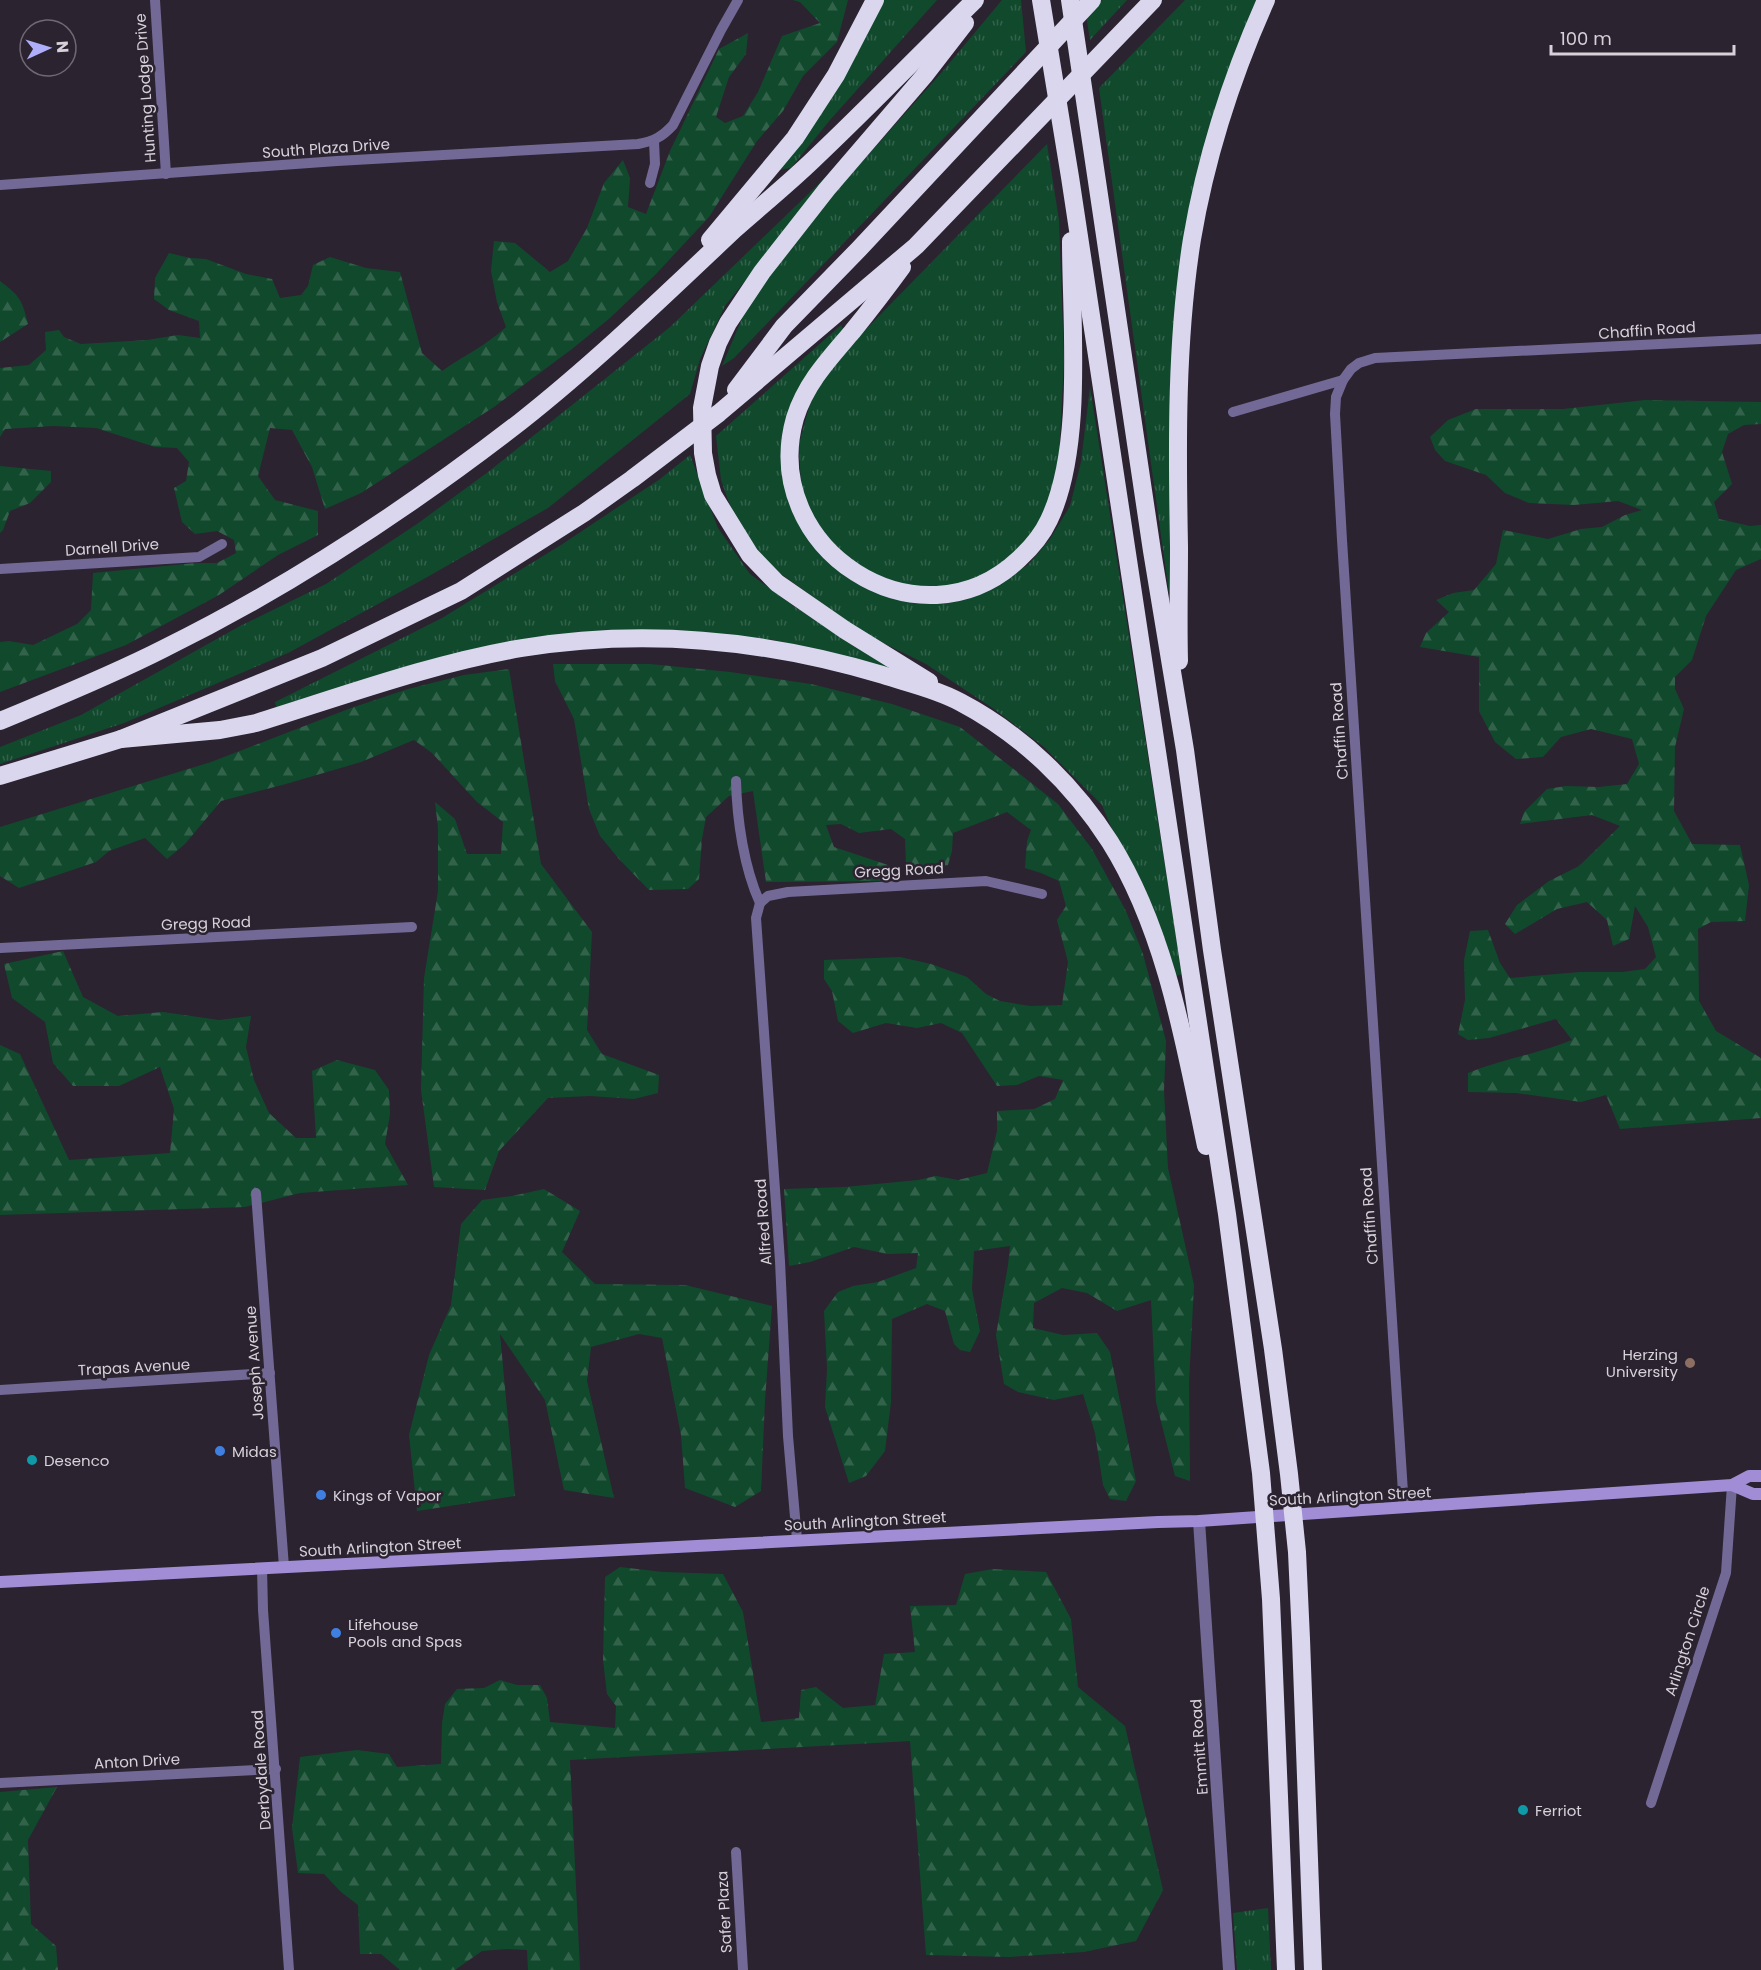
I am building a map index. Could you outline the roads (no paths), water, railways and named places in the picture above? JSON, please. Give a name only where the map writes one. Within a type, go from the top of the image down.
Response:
[{"type":"highway","points":[[680,283],[716,233],[795,138],[836,75],[875,0]]},
{"type":"highway","points":[[0,721],[164,649],[249,603],[327,557],[437,483],[522,420],[606,350],[812,160],[975,0]]},
{"type":"highway","points":[[982,0],[924,76],[827,189],[762,272],[728,323],[710,366],[702,408],[706,475],[713,495],[750,555],[777,583],[845,630],[1010,735],[1048,766],[1065,784],[1112,845],[1133,887],[1155,943],[1177,1015],[1239,1308]]},
{"type":"highway","points":[[1041,0],[1070,177],[1227,1214],[1261,1473],[1268,1556],[1286,1970]]},
{"type":"highway","points":[[1070,0],[1274,1349],[1297,1552],[1313,1970]]},
{"type":"highway","points":[[719,413],[784,326],[1092,0]]},
{"type":"highway","points":[[0,776],[122,739],[322,658],[461,591],[584,513],[719,413],[916,246],[1153,0]]},
{"type":"highway","points":[[1185,750],[1179,659],[1177,473],[1186,281],[1199,204],[1216,134],[1246,44],[1266,0]]},
{"type":"highway","points":[[916,246],[883,293],[810,385],[795,419],[791,439],[791,458],[793,480],[803,514],[832,556],[854,573],[874,584],[902,592],[935,594],[979,585],[996,577],[1011,566],[1040,537],[1058,500],[1067,459],[1072,388],[1070,177]]},
{"type":"highway","points":[[122,739],[220,730],[256,723],[447,665],[523,648],[635,638],[737,643],[797,653],[866,670],[958,700]]},
{"type":"highway","points":[[1312,1899],[1318,1970]]},
{"type":"main road","name":"South Arlington Street","points":[[0,1582],[1199,1521],[1732,1485],[1749,1476],[1761,1476]]},
{"type":"main road","name":"South Arlington Street","points":[[1732,1485],[1753,1494],[1761,1494]]},
{"type":"street","name":"Hunting Lodge Drive","points":[[155,0],[166,174]]},
{"type":"street","points":[[650,183],[655,164],[654,141],[663,136],[678,117],[738,0]]},
{"type":"street","name":"South Plaza Drive","points":[[0,185],[638,144],[654,141]]},
{"type":"street","name":"Chaffin Road","points":[[1404,1508],[1391,1334],[1335,425],[1336,397],[1343,380],[1351,369],[1359,363],[1375,358],[1761,339]]},
{"type":"street","points":[[1233,412],[1343,380]]},
{"type":"street","name":"Darnell Drive","points":[[0,569],[199,557],[222,544]]},
{"type":"street","points":[[736,782],[736,807],[747,863],[760,903]]},
{"type":"street","name":"Gregg Road","points":[[760,903],[768,896],[788,891],[952,882],[994,882],[1042,894]]},
{"type":"street","name":"Alfred Road","points":[[760,903],[756,918],[780,1261],[788,1436],[797,1540]]},
{"type":"street","name":"Gregg Road","points":[[0,948],[412,927]]},
{"type":"street","name":"Joseph Avenue","points":[[256,1193],[284,1567]]},
{"type":"street","name":"Trapas Avenue","points":[[0,1390],[270,1373]]},
{"type":"street","name":"Arlington Circle","points":[[1651,1803],[1726,1573],[1732,1485]]},
{"type":"street","name":"Emmitt Road","points":[[1199,1521],[1228,1970]]},
{"type":"street","name":"Derbydale Road","points":[[262,1568],[263,1610],[289,1970]]},
{"type":"street","name":"Anton Drive","points":[[0,1783],[276,1769]]},
{"type":"street","name":"Safer Plaza","points":[[736,1852],[743,1970]]},
{"type":"place","name":"Herzing University","points":[[1690,1363]]},
{"type":"place","name":"Midas","points":[[220,1451]]},
{"type":"place","name":"Desenco","points":[[32,1460]]},
{"type":"place","name":"Kings of Vapor","points":[[321,1495]]},
{"type":"place","name":"Lifehouse Pools and Spas","points":[[336,1633]]},
{"type":"place","name":"Ferriot","points":[[1523,1810]]}]
